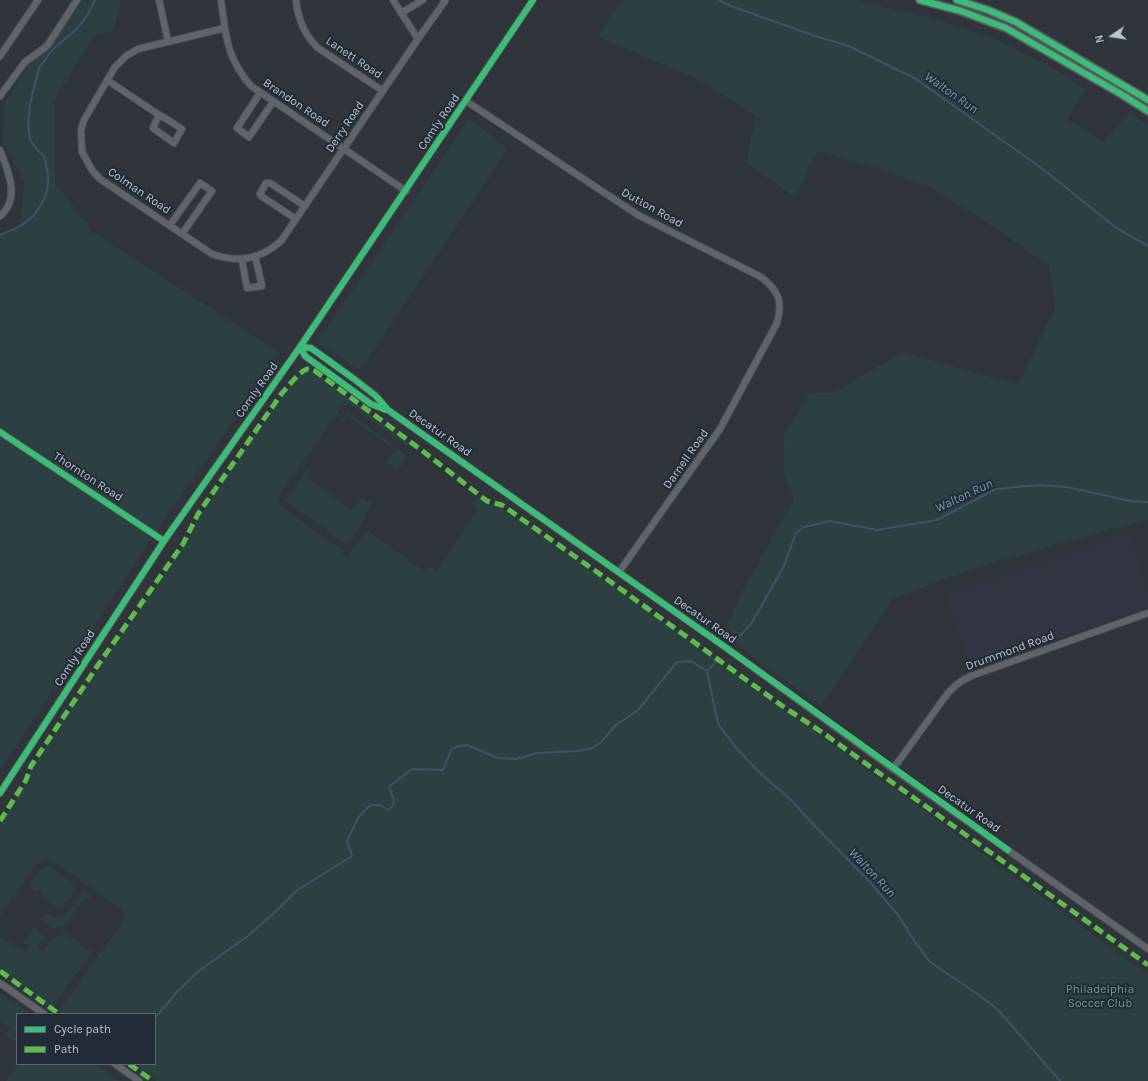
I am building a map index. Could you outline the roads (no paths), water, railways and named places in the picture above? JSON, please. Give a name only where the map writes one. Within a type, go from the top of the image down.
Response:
[{"type":"main road","points":[[920,0],[961,11],[1006,28],[1148,111]]},
{"type":"main road","points":[[957,0],[988,10],[1016,22],[1148,100]]},
{"type":"street","points":[[0,56],[38,0]]},
{"type":"street","points":[[0,96],[28,58],[40,52],[47,46],[78,0]]},
{"type":"street","points":[[159,0],[168,41]]},
{"type":"street","name":"Brandon Road","points":[[221,0],[229,50],[236,65],[250,86],[406,191]]},
{"type":"street","name":"Lanett Road","points":[[296,0],[300,20],[305,33],[311,42],[383,91]]},
{"type":"street","points":[[393,0],[418,39]]},
{"type":"street","points":[[401,13],[423,0]]},
{"type":"street","name":"Derry Road","points":[[256,256],[268,251],[282,241],[445,1],[444,0]]},
{"type":"street","name":"Comly Road","points":[[0,793],[164,541],[300,347],[533,0]]},
{"type":"street","name":"Colman Road","points":[[225,28],[138,49],[126,56],[115,67],[84,120],[81,130],[82,152],[92,170],[100,179],[212,254],[242,260],[256,256]]},
{"type":"street","points":[[107,80],[182,129],[174,143],[153,128],[159,115]]},
{"type":"street","points":[[260,93],[237,128],[249,137],[273,102]]},
{"type":"street","name":"Dutton Road","points":[[466,101],[638,215],[762,277],[775,290],[780,303],[780,310],[777,323],[761,352]]},
{"type":"street","points":[[0,150],[7,169],[12,195],[8,207],[0,216]]},
{"type":"street","points":[[296,219],[261,196],[260,194],[266,183],[270,183],[305,206]]},
{"type":"street","points":[[170,225],[200,184],[212,192],[182,234]]},
{"type":"street","points":[[242,260],[247,288],[262,286],[256,256]]},
{"type":"street","name":"Decatur Road","points":[[300,347],[305,356],[371,404],[388,410]]},
{"type":"street","name":"Decatur Road","points":[[300,347],[311,348],[376,396],[388,410],[619,572],[1148,949]]},
{"type":"street","name":"Darnell Road","points":[[619,572],[720,429],[761,352]]},
{"type":"street","name":"Thornton Road","points":[[0,432],[164,541]]},
{"type":"street","name":"Drummond Road","points":[[893,768],[944,697],[952,687],[962,680],[1148,613]]},
{"type":"street","points":[[0,983],[43,1013]]},
{"type":"street","points":[[116,1065],[138,1081]]},
{"type":"waterway","points":[[0,235],[19,227],[29,220],[41,206],[46,194],[48,176],[44,156],[38,151],[30,140],[28,125],[30,104],[39,68],[53,49],[76,30],[88,14],[95,0]]},
{"type":"waterway","name":"Walton Run","points":[[719,0],[731,6],[815,36],[849,46],[916,79],[1044,170],[1115,227],[1148,246]]},
{"type":"waterway","name":"Walton Run","points":[[734,642],[751,624],[783,568],[796,533],[804,527],[830,521],[877,530],[937,520],[996,489],[1038,485],[1067,487],[1130,501],[1148,502]]},
{"type":"waterway","name":"Walton Run","points":[[707,671],[718,660]]},
{"type":"waterway","points":[[156,1017],[177,992],[200,970],[248,936],[296,891],[352,856],[347,841],[358,818],[370,805],[380,805],[388,810],[393,806],[394,800],[389,787],[412,769],[443,770],[451,750],[456,747],[467,745],[498,758],[517,759],[537,753],[579,751],[592,748],[601,742],[616,725],[638,710],[677,662],[691,661],[707,671]]},
{"type":"waterway","name":"Walton Run","points":[[707,671],[718,724],[738,750],[759,772],[791,800],[870,882],[898,915],[930,962],[998,1010],[1060,1081]]},
{"type":"park label","name":"Philadelphia Soccer Club","points":[[1100,997]]}]
